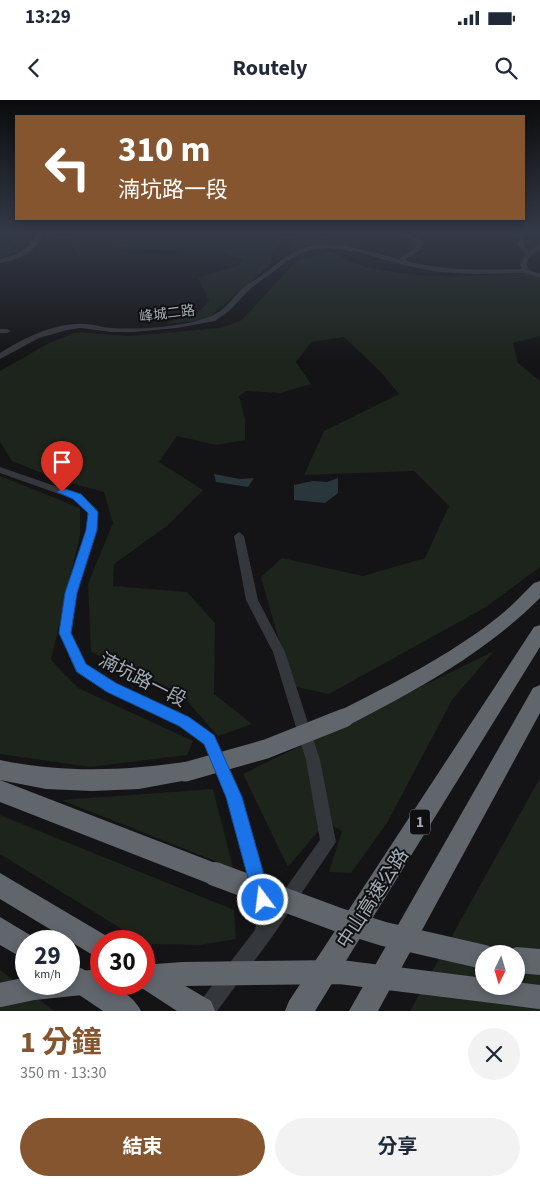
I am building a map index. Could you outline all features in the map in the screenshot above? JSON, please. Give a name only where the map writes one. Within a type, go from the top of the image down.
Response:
[{"type":"highway","points":[[0,770],[23,776],[90,781],[144,779],[185,772],[235,760],[293,740],[344,718],[389,695],[444,663],[504,622],[540,588]]},
{"type":"highway","name":"中山高速公路","points":[[299,1011],[540,632]]},
{"type":"highway","points":[[363,1011],[540,694]]},
{"type":"highway","points":[[502,763],[540,716]]},
{"type":"highway","points":[[0,791],[339,920],[384,934],[475,955]]},
{"type":"highway","points":[[0,884],[90,941]]},
{"type":"highway","points":[[0,930],[15,940]]},
{"type":"highway","points":[[525,961],[540,962]]},
{"type":"highway","points":[[155,975],[340,972],[540,997]]},
{"type":"highway","points":[[80,981],[127,1011]]},
{"type":"highway","points":[[0,995],[33,988],[90,983]]},
{"type":"highway","points":[[155,983],[201,1011]]},
{"type":"street","name":"峰城二路","points":[[0,357],[38,337],[67,328],[88,326],[110,330],[135,330],[211,320],[226,312],[246,288],[264,277]]},
{"type":"street","name":"湳坑路一段","points":[[0,470],[77,497],[93,512],[91,530],[71,593],[65,633],[81,668],[112,688],[184,721],[209,740],[234,797],[253,864],[267,915],[263,934]]},
{"type":"street","points":[[205,1011],[263,934],[328,842],[313,760],[279,652],[252,600],[239,536]]},
{"type":"shaded area","points":[[256,277],[206,320],[164,324],[196,314],[209,301],[198,278]]},
{"type":"shaded area","points":[[282,277],[540,278],[540,336],[513,343],[518,363],[540,381],[540,567],[486,607],[329,694],[292,686],[261,577],[282,558],[363,576],[425,558],[449,506],[414,471],[304,475],[324,431],[399,394],[379,370],[344,337],[311,342],[296,362],[311,384],[280,393],[246,391],[239,396],[245,419],[245,440],[216,445],[177,436],[159,462],[203,490],[167,526],[114,564],[113,586],[187,592],[215,623],[214,694],[252,724],[218,736],[180,693],[91,652],[88,584],[113,523],[104,492],[59,480],[12,461],[0,442],[0,371],[49,343],[77,332],[128,336],[221,328],[242,320]]},
{"type":"shaded area","points":[[214,474],[240,479],[254,478],[248,487],[216,482]]},
{"type":"shaded area","points":[[0,476],[80,508],[80,535],[51,660],[78,688],[193,741],[187,755],[90,767],[0,754]]},
{"type":"shaded area","points":[[338,478],[338,493],[325,503],[294,500],[294,485],[313,481],[327,482]]},
{"type":"shaded area","points":[[494,651],[452,700],[387,823],[351,873],[329,872],[342,831],[326,822],[288,867],[243,774]]},
{"type":"shaded area","points":[[540,778],[540,1011],[410,1011]]},
{"type":"shaded area","points":[[213,789],[233,868],[61,800]]},
{"type":"shaded area","points":[[0,815],[234,910],[236,939],[199,945],[155,944],[155,930],[123,930],[0,854]]},
{"type":"shaded area","points":[[0,970],[15,981],[15,995],[33,995],[54,1011],[0,1011]]},
{"type":"route","points":[[62,492],[77,497],[93,512],[91,530],[71,593],[65,633],[81,668],[112,688],[184,721],[209,740],[234,797],[263,900]]}]
